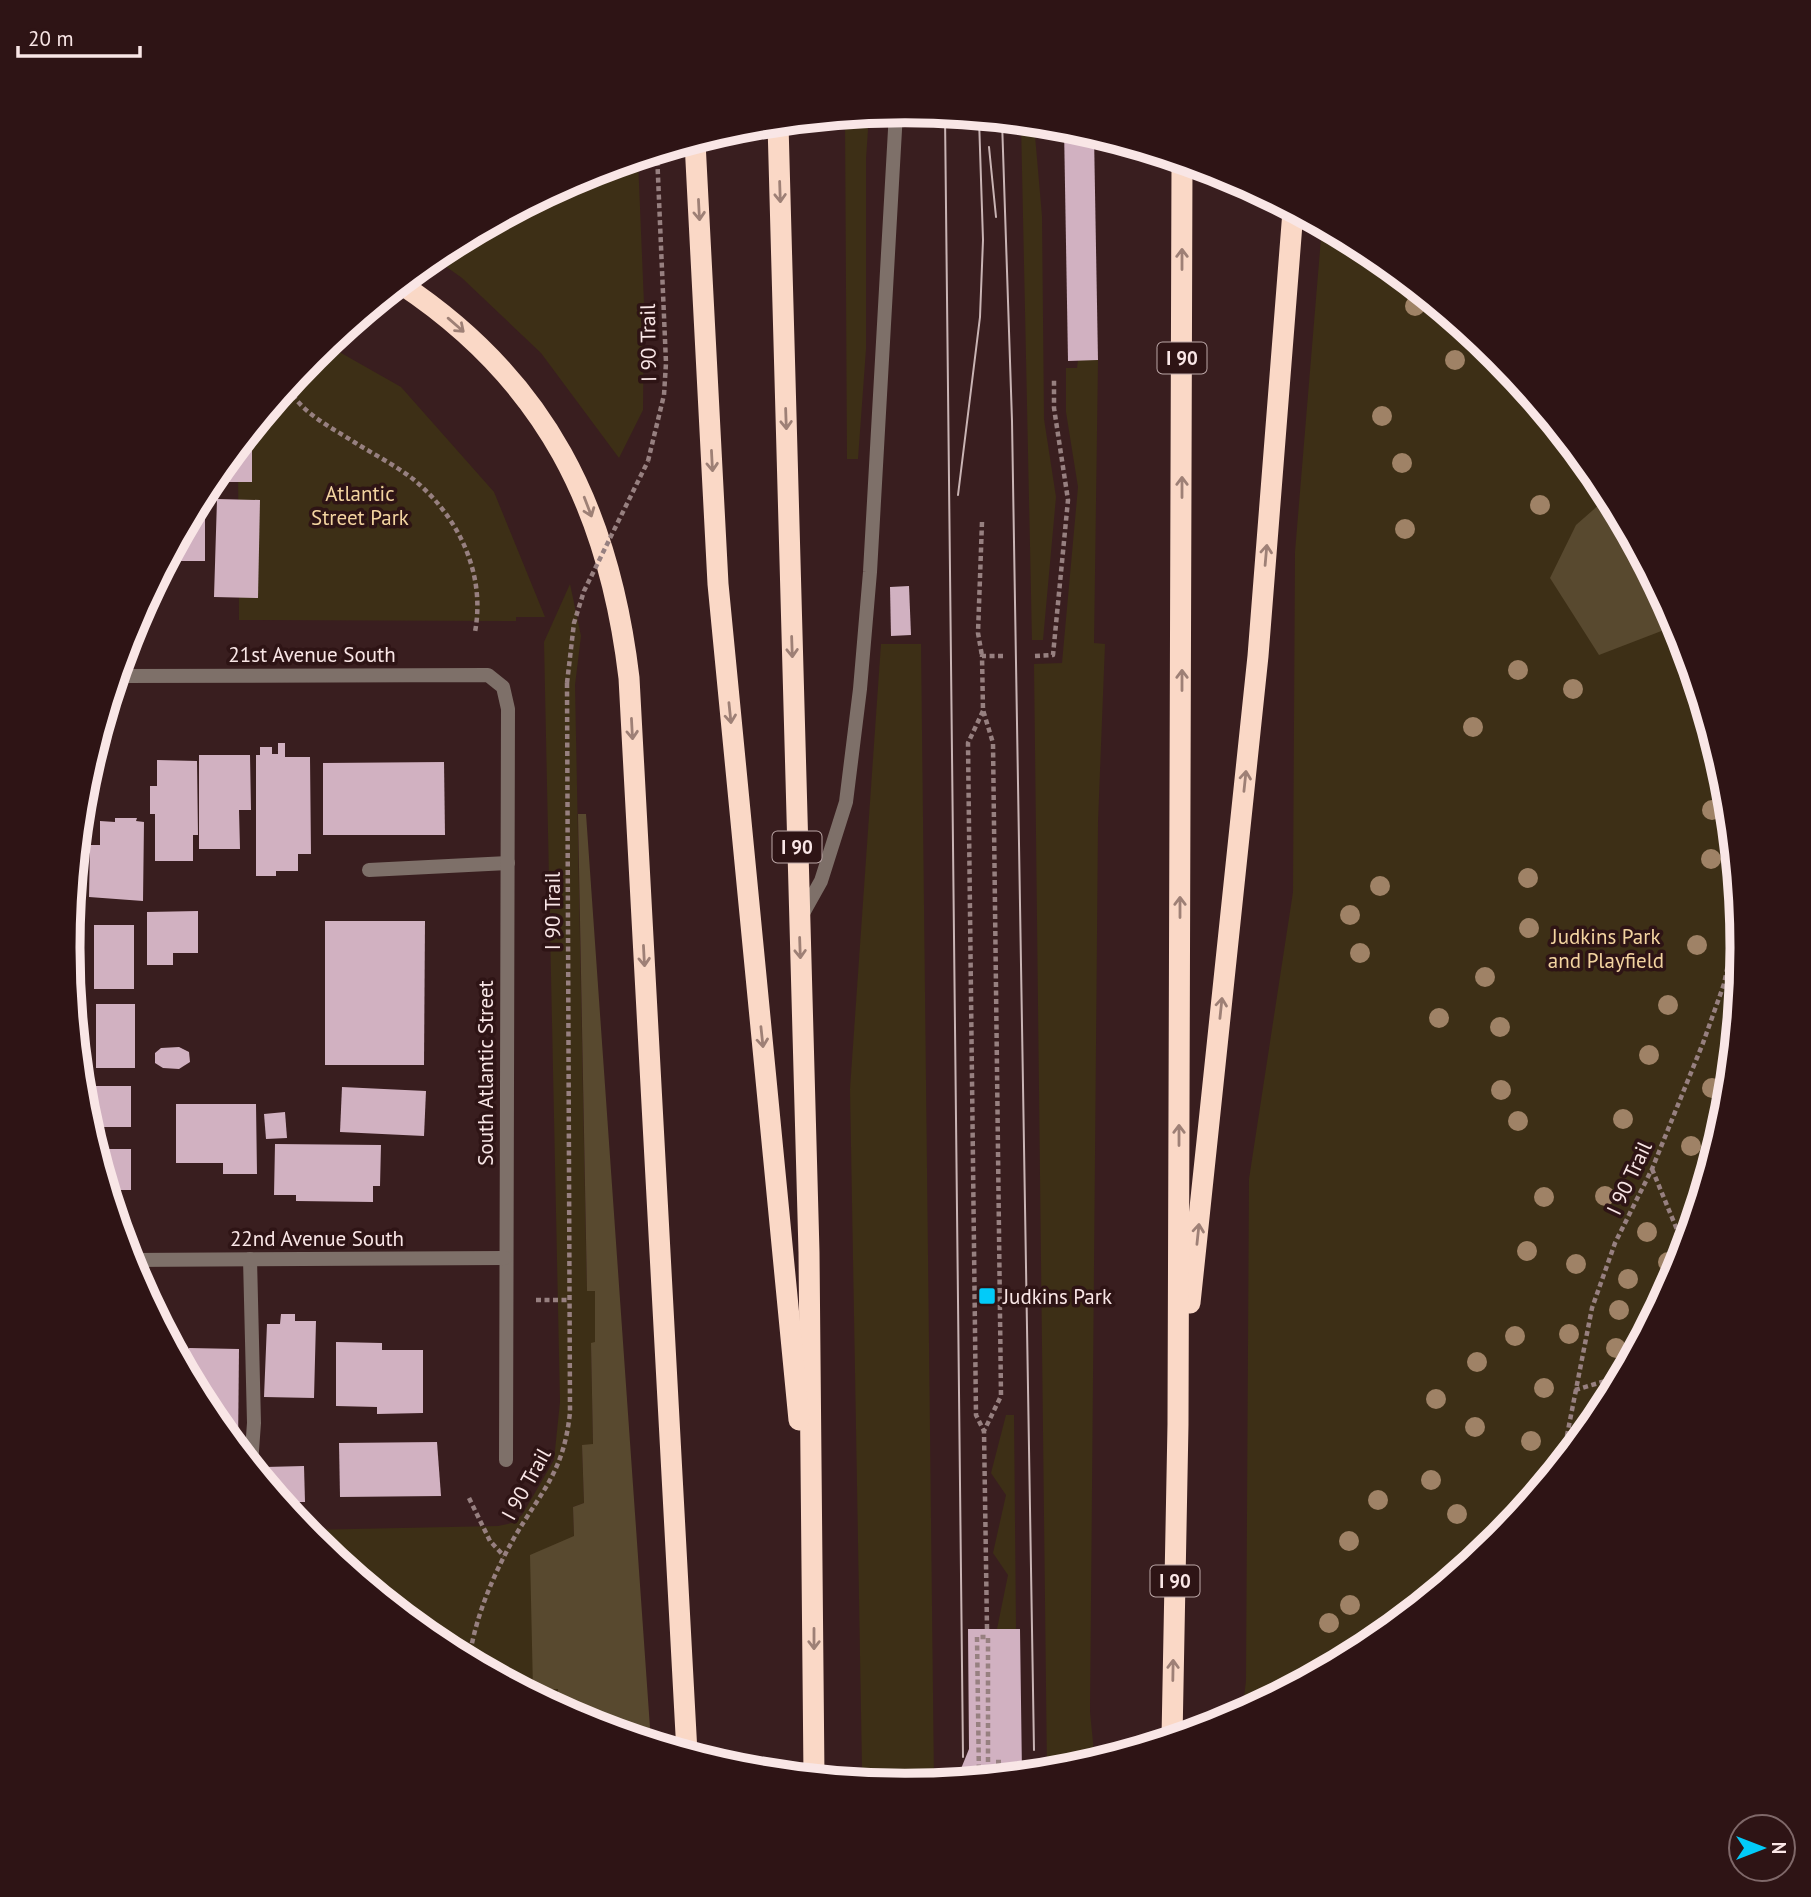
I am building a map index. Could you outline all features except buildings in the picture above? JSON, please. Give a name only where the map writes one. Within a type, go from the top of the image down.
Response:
[{"type":"highway","name":"I 90","points":[[778,134],[814,1571],[814,1768]]},
{"type":"highway","points":[[695,151],[718,584],[814,1571]]},
{"type":"highway","name":"I 90","points":[[1172,1730],[1178,1424],[1182,171]]},
{"type":"highway","points":[[1178,1424],[1258,656],[1292,221]]},
{"type":"highway","points":[[409,290],[439,309],[487,351],[549,431],[584,495],[607,559],[622,617],[630,692],[686,1743]]},
{"type":"street","points":[[799,920],[821,881],[846,802],[870,572],[895,123]]},
{"type":"street","name":"21st Avenue South","points":[[127,676],[488,675],[503,687]]},
{"type":"street","name":"South Atlantic Street","points":[[503,687],[508,709],[506,1460]]},
{"type":"street","points":[[369,870],[508,863]]},
{"type":"street","name":"22nd Avenue South","points":[[142,1261],[505,1258]]},
{"type":"street","points":[[250,1259],[254,1423],[252,1452]]},
{"type":"path","name":"I 90 Trail","points":[[472,1649],[481,1611],[505,1556],[557,1471],[567,1442],[569,650],[584,591],[648,460],[664,395],[666,363],[657,162]]},
{"type":"path","points":[[1035,656],[1053,655],[1069,500],[1054,408],[1054,378]]},
{"type":"path","points":[[294,395],[308,413],[412,478],[440,505],[461,536],[471,564],[477,592],[475,632]]},
{"type":"path","points":[[982,522],[978,633],[982,656],[983,710],[993,743],[1001,1396],[984,1431]]},
{"type":"path","points":[[982,656],[1003,656]]},
{"type":"path","points":[[983,710],[968,743],[976,1415],[984,1431],[987,1629]]},
{"type":"path","name":"I 90 Trail","points":[[1565,1444],[1592,1308],[1615,1243],[1652,1169],[1724,984],[1730,955]]},
{"type":"path","points":[[1652,1169],[1679,1235]]},
{"type":"path","points":[[536,1300],[569,1300]]},
{"type":"path","points":[[1575,1390],[1608,1380]]},
{"type":"path","points":[[469,1498],[489,1541],[505,1556]]},
{"type":"path","points":[[979,1770],[977,1637],[988,1637],[988,1769]]},
{"type":"green space","points":[[868,124],[866,349],[858,459],[847,459],[845,126]]},
{"type":"green space","points":[[1021,132],[1035,134],[1042,216],[1044,419],[1056,497],[1043,640],[1032,640]]},
{"type":"green space","points":[[638,168],[644,304],[643,410],[619,458],[541,353],[462,278],[444,265],[493,234],[541,209]]},
{"type":"green space","name":"Judkins Park and Playfield","points":[[1321,236],[1408,294],[1489,365],[1560,446],[1620,536],[1668,633],[1687,683],[1715,788],[1729,895],[1729,1002],[1715,1109],[1687,1214],[1645,1313],[1620,1361],[1591,1407],[1560,1451],[1526,1492],[1489,1532],[1449,1569],[1408,1603],[1364,1634],[1318,1663],[1244,1700],[1246,1681],[1249,1179],[1293,892],[1295,552]]},
{"type":"green space","name":"Atlantic Street Park","points":[[337,351],[401,387],[494,492],[545,617],[516,617],[516,621],[239,620],[238,464],[285,405]]},
{"type":"green space","points":[[1078,360],[1098,360],[1094,643],[1105,644],[1098,822],[1090,1712],[1094,1751],[1047,1761],[1034,664],[1062,663],[1078,487],[1066,412],[1066,368],[1077,368]]},
{"type":"green space","points":[[570,584],[581,636],[575,685],[587,1290],[595,1291],[595,1343],[591,1343],[593,1445],[582,1446],[584,1503],[573,1507],[574,1536],[534,1684],[493,1663],[403,1603],[320,1530],[498,1526],[512,1523],[522,1515],[554,1460],[560,1402],[544,642]]},
{"type":"green space","points":[[881,644],[921,644],[934,1773],[864,1772],[862,1767],[850,1089]]},
{"type":"green space","points":[[1006,1415],[1014,1415],[1016,1629],[997,1629],[1008,1575],[993,1553],[1006,1495],[991,1473]]},
{"type":"green space","points":[[543,1689],[558,1689],[558,1696]]},
{"type":"shaded area","points":[[1600,504],[1620,536],[1666,629],[1599,655],[1550,578],[1576,525]]},
{"type":"shaded area","points":[[578,814],[586,814],[650,1733],[558,1696],[558,1689],[544,1690],[533,1684],[530,1555],[574,1536],[573,1507],[584,1503],[582,1445],[593,1444],[591,1343],[595,1342],[595,1291],[587,1291]]},
{"type":"tram line","points":[[945,124],[963,1757]]},
{"type":"tram line","points":[[958,495],[980,317],[983,240],[979,127]]},
{"type":"tram line","points":[[1002,130],[1012,421],[1034,1750]]},
{"type":"tram line","points":[[989,147],[996,217]]},
{"type":"place","name":"Judkins Park","points":[[987,1296]]}]
